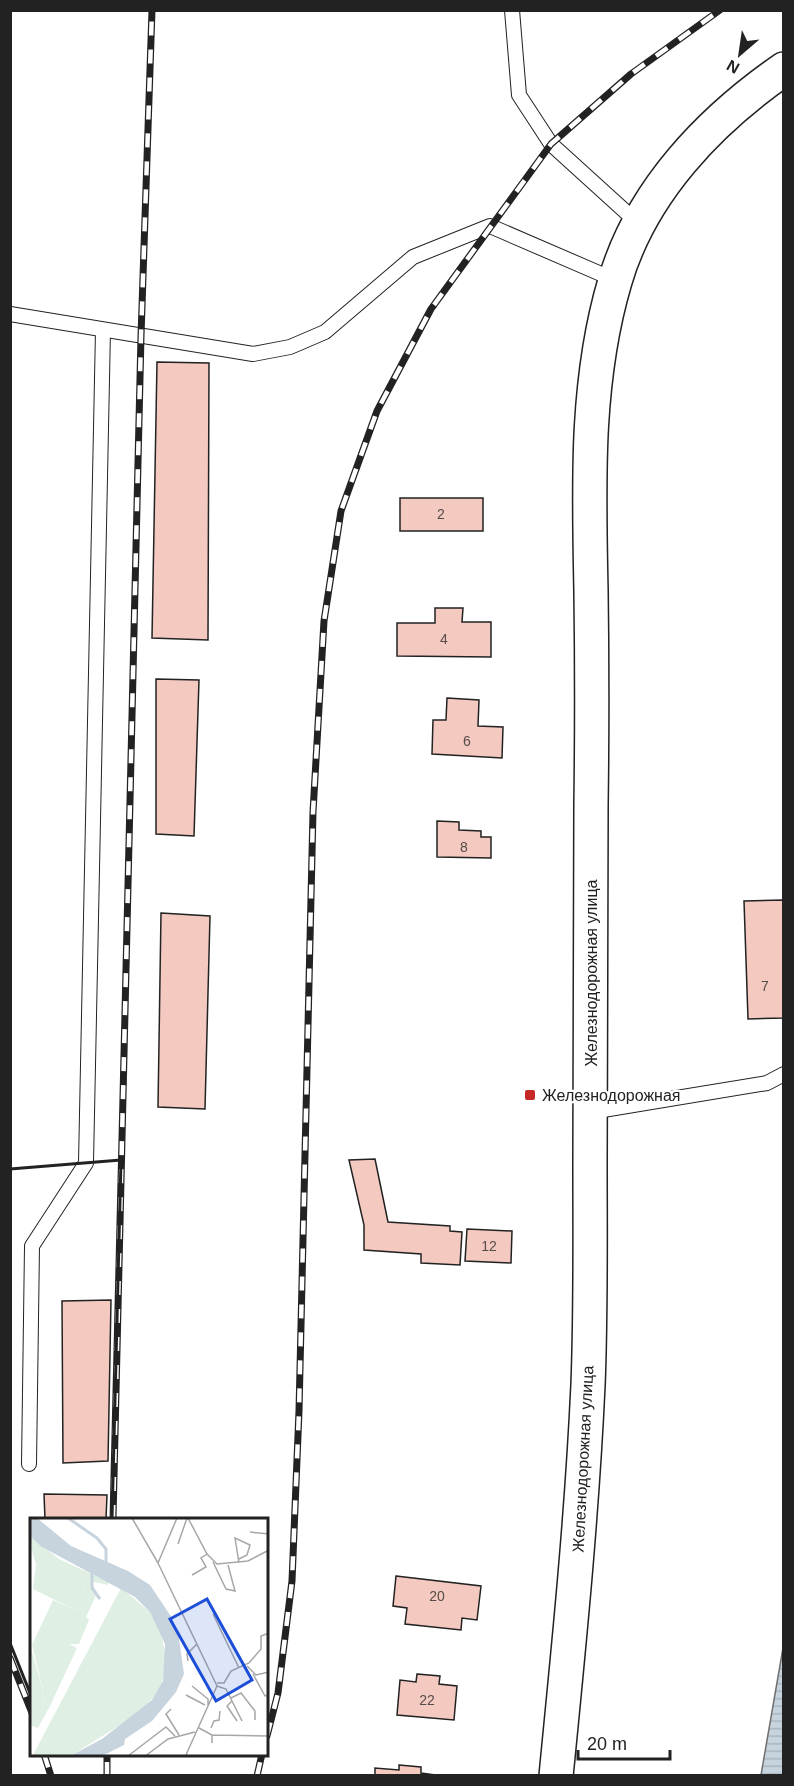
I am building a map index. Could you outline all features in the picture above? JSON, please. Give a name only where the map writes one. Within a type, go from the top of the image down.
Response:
[{"type":"main road","name":"Железнодорожная улица","points":[[556,1776],[578,1553],[588,1381],[592,644],[589,480],[593,400],[601,336],[615,280],[638,223],[664,183],[692,148],[728,113],[783,69]]},
{"type":"lane","points":[[512,10],[519,95],[551,144],[638,223]]},
{"type":"lane","points":[[10,314],[253,354],[290,347],[325,332],[413,257],[490,226],[615,280]]},
{"type":"lane","points":[[29,1464],[32,1245],[86,1163],[103,330]]},
{"type":"lane","points":[[591,1112],[767,1083],[783,1074]]},
{"type":"shaded area","points":[[783,1648],[783,1775],[761,1775]]},
{"type":"building","points":[[157,362],[209,363],[208,640],[152,638]]},
{"type":"building","points":[[400,498],[483,498],[483,531],[400,531]]},
{"type":"building","points":[[435,608],[463,608],[462,622],[491,622],[491,657],[397,656],[397,623],[435,623]]},
{"type":"building","points":[[156,679],[199,680],[194,836],[156,834]]},
{"type":"building","points":[[447,698],[479,700],[478,726],[503,727],[502,758],[432,754],[433,720],[446,720]]},
{"type":"building","points":[[437,821],[459,822],[459,830],[481,831],[481,837],[491,837],[491,858],[437,857]]},
{"type":"building","points":[[784,900],[784,1018],[748,1019],[744,901]]},
{"type":"building","points":[[161,913],[210,916],[205,1109],[158,1107]]},
{"type":"building","points":[[375,1159],[388,1222],[450,1226],[450,1231],[462,1232],[460,1265],[421,1263],[421,1254],[364,1250],[364,1225],[349,1160]]},
{"type":"building","points":[[467,1229],[512,1231],[511,1263],[465,1261]]},
{"type":"building","points":[[111,1300],[108,1461],[63,1463],[62,1301]]},
{"type":"building","points":[[44,1494],[107,1495],[106,1518],[45,1518]]},
{"type":"building","points":[[396,1576],[481,1586],[477,1620],[462,1618],[461,1630],[405,1624],[407,1608],[393,1606]]},
{"type":"building","points":[[417,1674],[440,1676],[439,1684],[457,1686],[454,1720],[397,1715],[400,1680],[416,1682]]},
{"type":"building","points":[[399,1765],[421,1767],[421,1773],[443,1776],[375,1776],[375,1768],[399,1770]]},
{"type":"railway","points":[[113,1518],[141,336],[152,10]]},
{"type":"railway","points":[[268,1732],[278,1693],[292,1581],[299,1411],[313,812],[324,621],[341,511],[377,411],[431,309],[551,144],[631,74],[720,10]]},
{"type":"railway","points":[[10,1658],[30,1708]]},
{"type":"railway","points":[[45,1756],[51,1776]]},
{"type":"railway","points":[[107,1756],[107,1776]]},
{"type":"railway","points":[[257,1776],[262,1756]]},
{"type":"wall","points":[[10,1169],[121,1160],[112,1518]]},
{"type":"wall","points":[[10,1643],[30,1693]]},
{"type":"place","name":"Железнодорожная","points":[[530,1095]]}]
